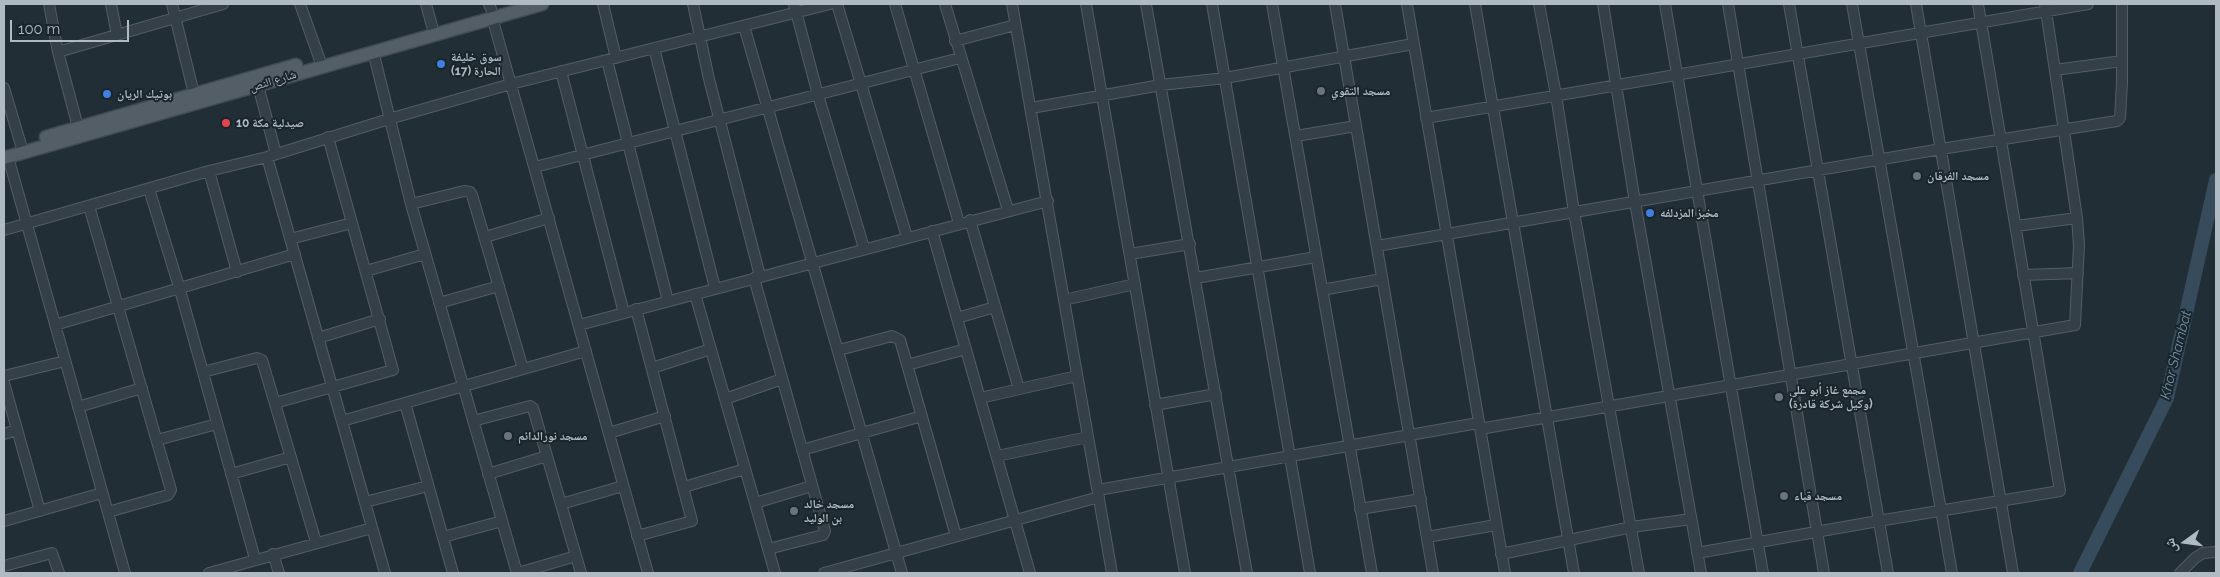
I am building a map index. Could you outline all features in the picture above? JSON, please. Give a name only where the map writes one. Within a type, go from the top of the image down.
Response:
[{"type":"main road","name":"شارع النص","points":[[5,155],[21,144],[194,94],[372,51],[510,4]]},
{"type":"main road","name":"شارع النص","points":[[5,155],[258,85],[321,62],[432,26],[491,10],[542,4]]},
{"type":"street","points":[[49,4],[58,52],[78,127]]},
{"type":"street","points":[[110,4],[117,35]]},
{"type":"street","points":[[172,4],[194,94]]},
{"type":"street","points":[[58,52],[223,4]]},
{"type":"street","points":[[300,4],[321,62]]},
{"type":"street","points":[[426,4],[432,26]]},
{"type":"street","points":[[603,4],[611,59],[628,143],[668,301]]},
{"type":"street","points":[[693,4],[782,379],[824,534],[768,549]]},
{"type":"street","points":[[4,230],[208,171],[272,156],[328,137],[511,84],[744,26],[795,8],[830,4]]},
{"type":"street","points":[[837,4],[907,237]]},
{"type":"street","points":[[894,4],[913,70],[995,307],[1019,389]]},
{"type":"street","points":[[945,4],[1008,210]]},
{"type":"street","points":[[1012,4],[1048,200],[1112,573]]},
{"type":"street","points":[[1086,4],[1184,573]]},
{"type":"street","points":[[1146,4],[1247,573]]},
{"type":"street","points":[[1212,4],[1310,573]]},
{"type":"street","points":[[1272,4],[1372,573]]},
{"type":"street","points":[[1335,4],[1433,573]]},
{"type":"street","points":[[1407,4],[1504,573]]},
{"type":"street","points":[[1475,4],[1574,573]]},
{"type":"street","points":[[1540,4],[1574,212],[1639,573]]},
{"type":"street","points":[[1603,4],[1635,202],[1701,573]]},
{"type":"street","points":[[1666,4],[1696,192],[1763,573]]},
{"type":"street","points":[[1728,4],[1824,573]]},
{"type":"street","points":[[1789,4],[1888,573]]},
{"type":"street","points":[[1852,4],[1952,573]]},
{"type":"street","points":[[1916,4],[2013,573]]},
{"type":"street","points":[[1698,553],[1757,541],[2060,491],[1978,4]]},
{"type":"street","points":[[1426,118],[1981,22],[2046,8],[2088,4]]},
{"type":"street","points":[[1377,246],[2119,120],[2122,4]]},
{"type":"street","points":[[795,8],[818,95],[864,248]]},
{"type":"street","points":[[824,573],[838,571],[1015,520],[1098,493],[1168,476],[1409,434],[1547,417],[2075,325],[2078,273],[2077,218],[2046,8]]},
{"type":"street","points":[[491,10],[648,573]]},
{"type":"street","points":[[955,41],[1016,25]]},
{"type":"street","points":[[744,26],[814,262],[902,573]]},
{"type":"street","points":[[1031,108],[1102,95],[1225,78],[1413,44]]},
{"type":"street","points":[[654,48],[715,288]]},
{"type":"street","points":[[372,51],[411,204],[517,573],[576,556]]},
{"type":"street","points":[[534,167],[960,58]]},
{"type":"street","points":[[2056,70],[2122,61]]},
{"type":"street","points":[[562,72],[624,312]]},
{"type":"street","points":[[258,85],[290,239],[385,573]]},
{"type":"street","points":[[4,88],[21,144]]},
{"type":"street","points":[[1296,136],[1356,126]]},
{"type":"street","points":[[275,403],[393,370],[328,137]]},
{"type":"street","points":[[5,155],[27,223],[125,573]]},
{"type":"street","points":[[208,171],[236,272]]},
{"type":"street","points":[[149,189],[180,290],[255,559]]},
{"type":"street","points":[[411,204],[464,191],[470,192],[474,199],[523,369]]},
{"type":"street","points":[[578,325],[1048,200]]},
{"type":"street","points":[[88,206],[171,490],[170,494],[108,512]]},
{"type":"street","points":[[485,237],[549,218]]},
{"type":"street","points":[[2016,226],[2077,218]]},
{"type":"street","points":[[290,239],[352,223]]},
{"type":"street","points":[[932,231],[1030,573]]},
{"type":"street","points":[[1130,254],[1190,244]]},
{"type":"street","points":[[55,325],[180,290],[295,254]]},
{"type":"street","points":[[366,272],[425,254]]},
{"type":"street","points":[[1196,278],[1316,257]]},
{"type":"street","points":[[2023,275],[2078,273]]},
{"type":"street","points":[[1322,290],[1382,279]]},
{"type":"street","points":[[1064,300],[1134,284]]},
{"type":"street","points":[[439,303],[499,286]]},
{"type":"street","points":[[695,294],[775,573]]},
{"type":"street","points":[[957,318],[995,307]]},
{"type":"street","points":[[636,309],[692,522],[637,536]]},
{"type":"street","points":[[318,338],[380,319]]},
{"type":"street","points":[[839,350],[895,336],[900,340],[956,536]]},
{"type":"street","points":[[652,368],[710,348]]},
{"type":"street","points":[[907,365],[966,349]]},
{"type":"street","points":[[342,421],[586,351]]},
{"type":"street","points":[[203,372],[260,358],[264,364],[316,542]]},
{"type":"street","points":[[4,376],[65,361]]},
{"type":"street","points":[[980,398],[1077,376]]},
{"type":"street","points":[[725,399],[782,379]]},
{"type":"street","points":[[4,383],[40,511]]},
{"type":"street","points":[[78,407],[142,388]]},
{"type":"street","points":[[1155,405],[1216,394]]},
{"type":"street","points":[[405,403],[453,573]]},
{"type":"street","points":[[473,421],[531,406],[581,573]]},
{"type":"street","points":[[608,433],[665,416]]},
{"type":"street","points":[[802,450],[922,416]]},
{"type":"street","points":[[157,440],[217,424]]},
{"type":"street","points":[[4,434],[16,430]]},
{"type":"street","points":[[997,456],[1088,437]]},
{"type":"street","points":[[488,474],[547,456]]},
{"type":"street","points":[[232,474],[291,457]]},
{"type":"street","points":[[684,487],[745,470]]},
{"type":"street","points":[[365,502],[428,486]]},
{"type":"street","points":[[561,504],[624,486]]},
{"type":"street","points":[[755,503],[812,486]]},
{"type":"street","points":[[4,521],[102,492]]},
{"type":"street","points":[[1360,508],[1420,499]]},
{"type":"street","points":[[1501,554],[1632,527],[1691,519]]},
{"type":"street","points":[[443,537],[502,520]]},
{"type":"street","points":[[1427,537],[1496,525]]},
{"type":"street","points":[[209,573],[226,571],[255,559],[372,528]]},
{"type":"street","points":[[4,566],[50,552],[54,555],[59,573]]},
{"type":"street","points":[[2180,573],[2203,553],[2216,552]]},
{"type":"street","points":[[273,554],[279,573]]},
{"type":"waterway","name":"Khor Shambat","points":[[2080,573],[2167,398],[2216,180]]},
{"type":"place","name":"سوق خليفة الحارة (17)","points":[[441,64]]},
{"type":"place","name":"مسجد التقوي","points":[[1321,91]]},
{"type":"place","name":"بوتيك الريان","points":[[107,94]]},
{"type":"place","name":"صيدلية مكة 10","points":[[226,123]]},
{"type":"place","name":"مسجد الفرقان","points":[[1917,176]]},
{"type":"place","name":"مخبز المزدلفه","points":[[1650,213]]},
{"type":"place","name":"مجمع غاز أبو علي (وكيل شركة قادرة)","points":[[1779,397]]},
{"type":"place","name":"مسجد نورالدائم","points":[[508,436]]},
{"type":"place","name":"مسجد قباء","points":[[1784,496]]},
{"type":"place","name":"مسجد خالد بن الوليد","points":[[794,511]]}]
